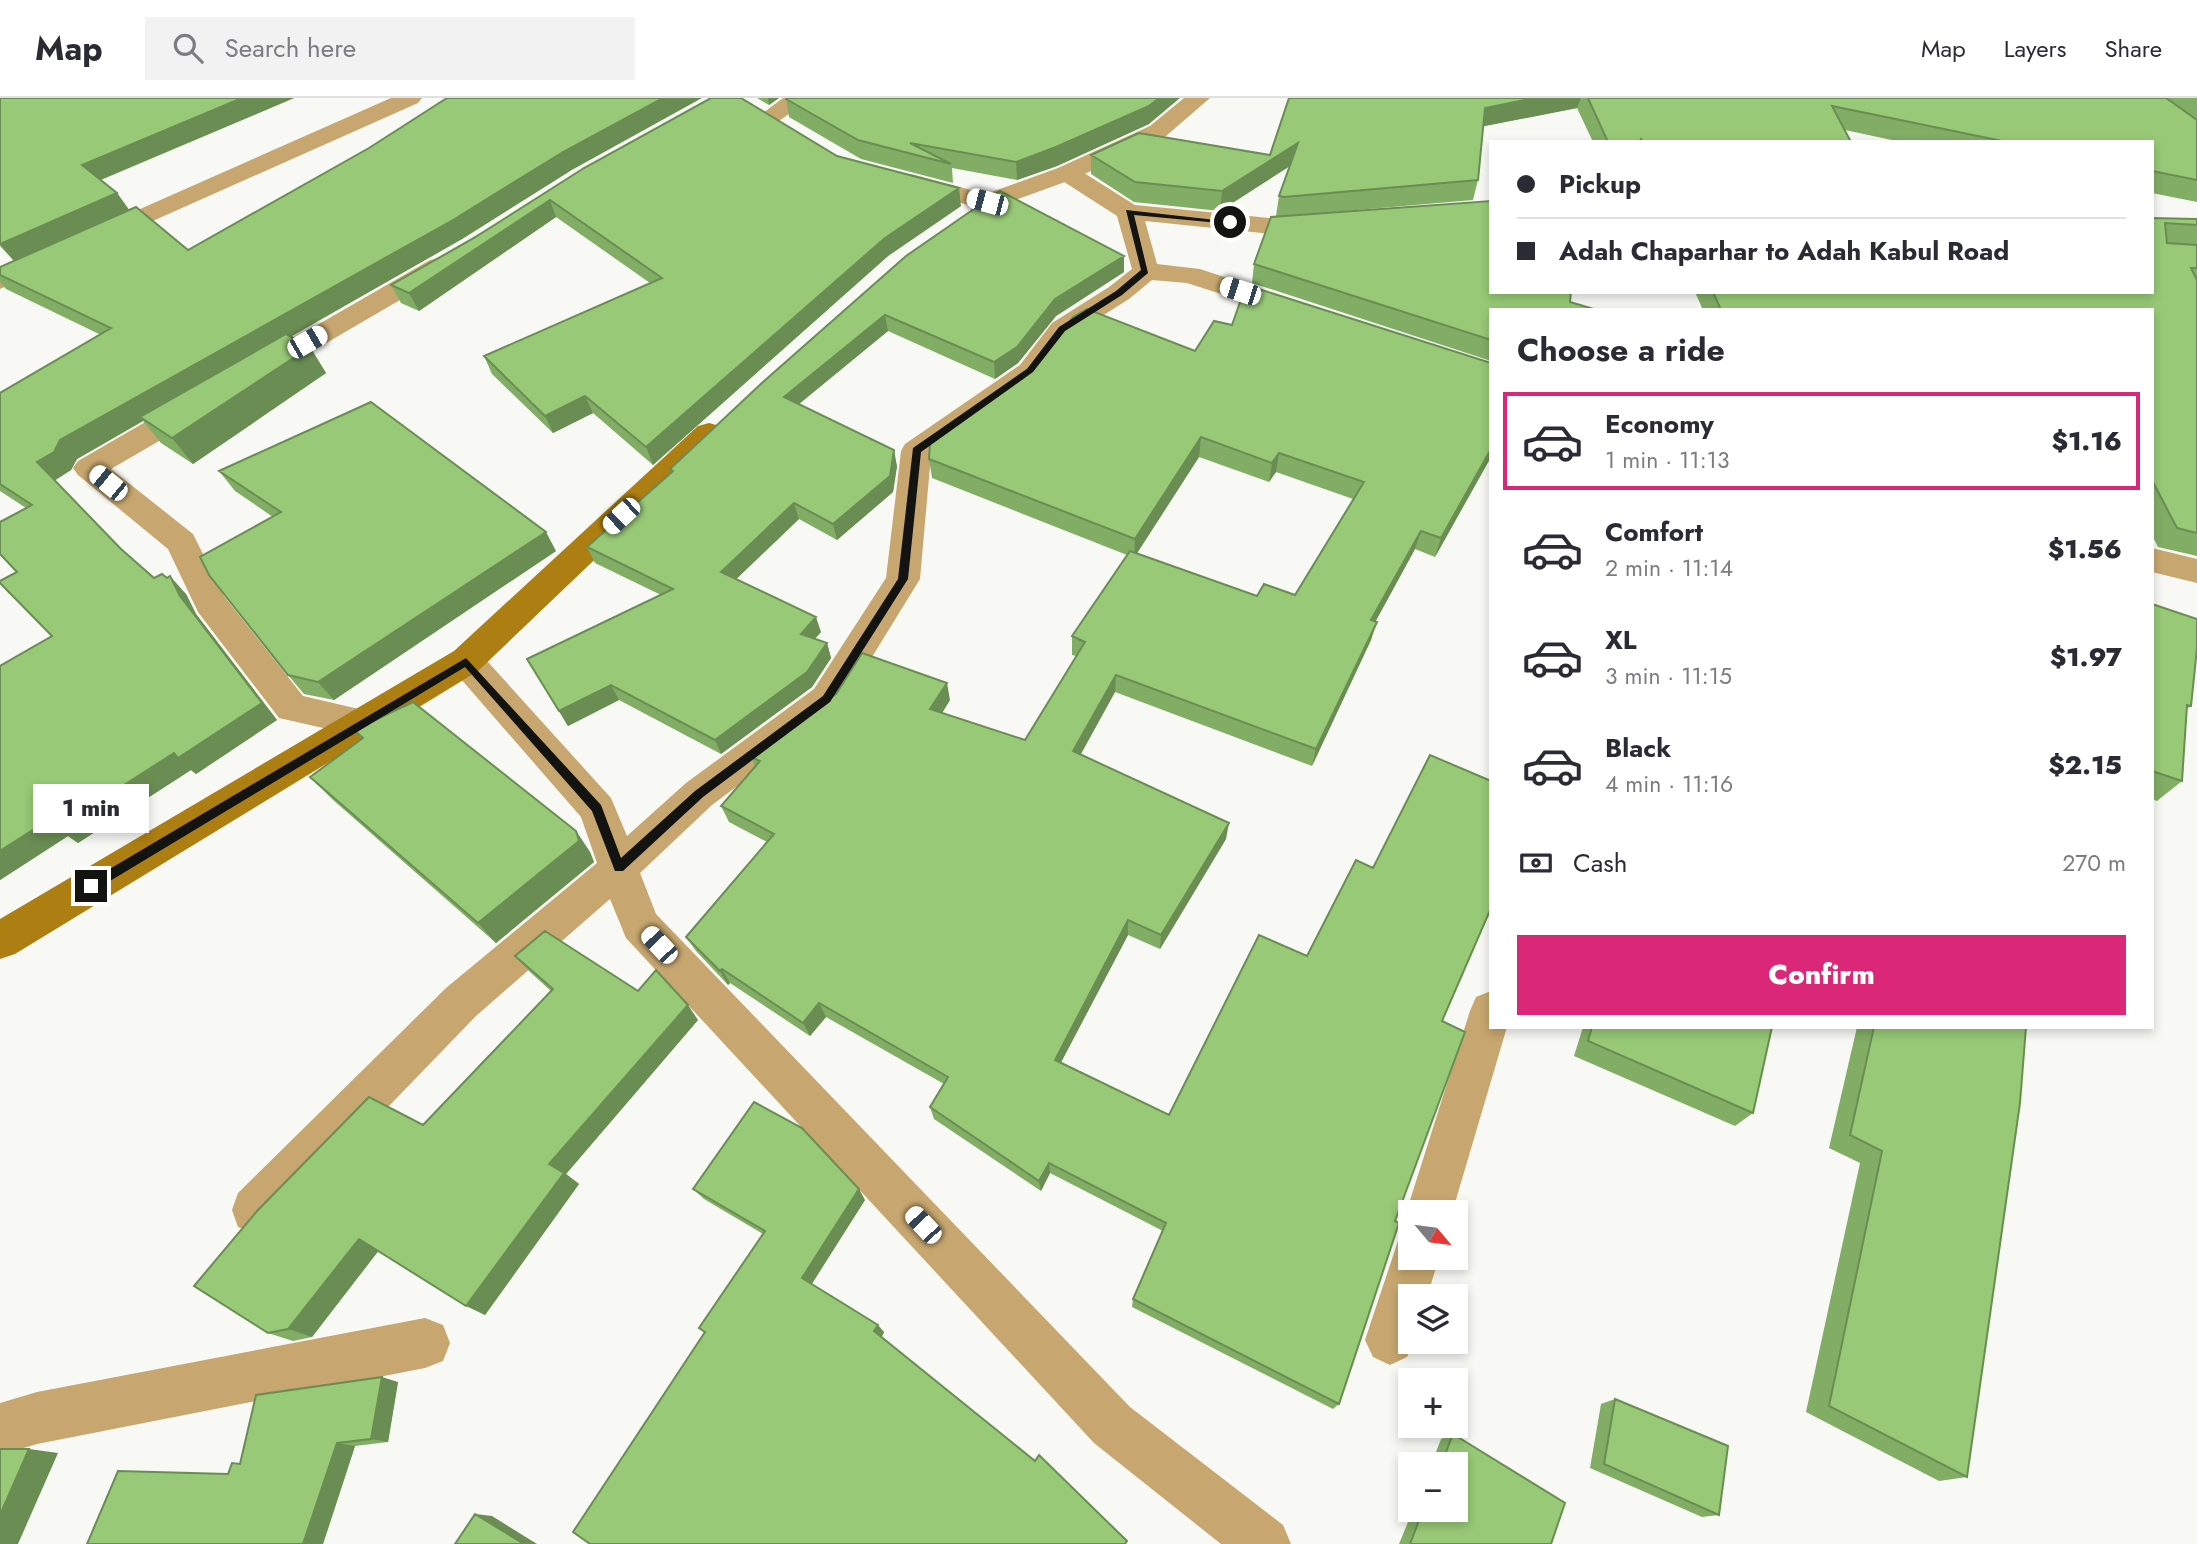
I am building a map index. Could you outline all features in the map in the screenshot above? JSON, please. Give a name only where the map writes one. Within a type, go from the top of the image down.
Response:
[{"type":"main road","points":[[953,225],[987,202]]},
{"type":"main road","points":[[0,941],[466,662],[736,408]]},
{"type":"street","points":[[0,281],[410,98]]},
{"type":"street","points":[[771,116],[799,98]]},
{"type":"street","points":[[888,176],[987,202],[1067,173],[1158,131],[1198,98]]},
{"type":"street","points":[[746,104],[794,130]]},
{"type":"street","points":[[1067,173],[1129,212],[1281,227],[1346,221]]},
{"type":"street","points":[[1129,212],[1146,271]]},
{"type":"street","points":[[363,723],[292,708],[210,603],[181,542],[89,468],[460,253]]},
{"type":"street","points":[[255,1210],[461,1002],[619,868],[699,794],[827,699],[903,579],[916,451],[1030,370],[1062,329],[1119,293],[1146,271],[1190,275],[1321,318]]},
{"type":"street","points":[[2154,560],[2197,571]]},
{"type":"street","points":[[466,662],[597,809],[640,925],[1112,1425],[1264,1544]]},
{"type":"street","points":[[1433,1200],[1489,1018]]},
{"type":"street","points":[[1390,1340],[1411,1270]]},
{"type":"street","points":[[0,1429],[37,1418],[425,1343]]},
{"type":"building","points":[[0,98],[242,98],[82,165],[117,193],[0,244]]},
{"type":"building","points":[[447,98],[663,98],[563,152],[453,220],[60,440],[54,452],[37,462],[121,549],[154,578],[162,574],[167,578],[170,576],[180,596],[262,703],[178,758],[174,753],[57,828],[50,819],[0,851],[0,666],[52,636],[0,583],[17,572],[0,554],[0,522],[32,505],[0,484],[0,393],[111,328],[0,275],[0,267],[136,207],[188,250],[369,148]]},
{"type":"building","points":[[711,98],[741,98],[837,156],[959,188],[885,238],[646,447],[585,396],[545,416],[484,356],[662,278],[550,200],[409,293],[391,285],[474,238],[584,168]]},
{"type":"building","points":[[786,98],[1159,98],[1149,106],[1016,162],[910,143],[951,164],[858,140]]},
{"type":"building","points":[[1289,98],[1535,98],[1485,108],[1478,180],[1284,197],[1279,196],[1298,143],[1222,191],[1135,182],[1091,155],[1139,133],[1270,155]]},
{"type":"building","points":[[1588,98],[2166,98],[2197,120],[2197,180],[2154,171],[2154,140],[1997,140],[1832,106],[1850,140],[1607,140]]},
{"type":"building","points":[[1000,191],[1124,256],[1055,299],[1017,347],[994,362],[885,315],[784,397],[894,450],[890,476],[833,524],[794,503],[721,572],[816,617],[801,634],[827,643],[807,672],[715,740],[611,685],[559,711],[527,659],[673,589],[587,547],[673,471],[670,469],[763,382],[906,256]]},
{"type":"building","points":[[1489,201],[1489,294],[1571,294],[1570,302],[1590,308],[1489,308],[1489,339],[1254,264],[1271,217]]},
{"type":"building","points":[[2154,218],[2197,219],[2197,225],[2165,223],[2167,243],[2197,245],[2197,268],[2191,268],[2197,280],[2197,533],[2177,528],[2154,484],[2154,308],[1720,308],[1714,294],[2154,294]]},
{"type":"building","points":[[1246,285],[1489,362],[1489,453],[1441,538],[1421,531],[1371,620],[1377,622],[1316,749],[1116,675],[1073,751],[1229,823],[1161,935],[1128,920],[1055,1060],[1169,1115],[1259,935],[1307,956],[1356,860],[1373,868],[1430,755],[1489,780],[1489,913],[1442,1021],[1465,1032],[1403,1200],[1398,1200],[1395,1221],[1398,1226],[1339,1404],[1133,1299],[1166,1223],[1049,1163],[1039,1181],[930,1107],[948,1077],[819,1003],[803,1023],[722,969],[720,971],[686,937],[774,834],[721,806],[760,761],[751,757],[836,694],[862,653],[947,683],[930,709],[1025,740],[1085,642],[1072,636],[1130,551],[1257,596],[1264,584],[1295,595],[1364,482],[1279,453],[1272,463],[1201,437],[1135,539],[929,459],[930,443],[954,421],[1041,360],[1073,317],[1087,309],[1195,351],[1214,321],[1232,325]]},
{"type":"building","points":[[286,334],[310,347],[172,438],[140,417]]},
{"type":"building","points":[[371,402],[546,532],[318,682],[288,675],[209,575],[200,557],[281,512],[219,471]]},
{"type":"building","points":[[2154,605],[2197,619],[2197,648],[2191,706],[2187,705],[2182,781],[2154,772]]},
{"type":"building","points":[[413,702],[576,831],[579,841],[478,923],[310,777],[363,738],[354,730]]},
{"type":"building","points":[[545,931],[638,991],[656,970],[688,1005],[549,1164],[564,1173],[466,1306],[359,1239],[288,1329],[268,1333],[194,1286],[257,1211],[369,1097],[423,1125],[553,989],[515,956]]},
{"type":"building","points":[[1591,1029],[1772,1029],[1753,1113],[1588,1041]]},
{"type":"building","points":[[1874,1029],[2026,1029],[2020,1103],[1967,1477],[1829,1406],[1882,1151],[1850,1135]]},
{"type":"building","points":[[754,1102],[802,1128],[859,1189],[802,1278],[878,1325],[874,1331],[1035,1461],[1039,1455],[1127,1541],[1125,1544],[590,1544],[573,1532],[705,1332],[699,1328],[765,1231],[693,1189]]},
{"type":"building","points":[[382,1377],[371,1439],[337,1443],[303,1544],[87,1544],[118,1471],[228,1474],[232,1463],[240,1464],[256,1395]]},
{"type":"building","points":[[1615,1399],[1728,1446],[1719,1515],[1604,1464]]},
{"type":"building","points":[[1451,1438],[1459,1438],[1565,1503],[1551,1544],[1410,1544],[1418,1522],[1468,1522],[1468,1452],[1446,1452]]},
{"type":"building","points":[[0,1449],[29,1449],[0,1515]]},
{"type":"building","points":[[475,1514],[524,1544],[455,1544]]},
{"type":"route","points":[[91,886],[466,662],[597,809],[619,868],[699,794],[827,699],[903,579],[916,451],[1030,370],[1062,329],[1119,293],[1146,271],[1129,212],[1230,222]]}]
